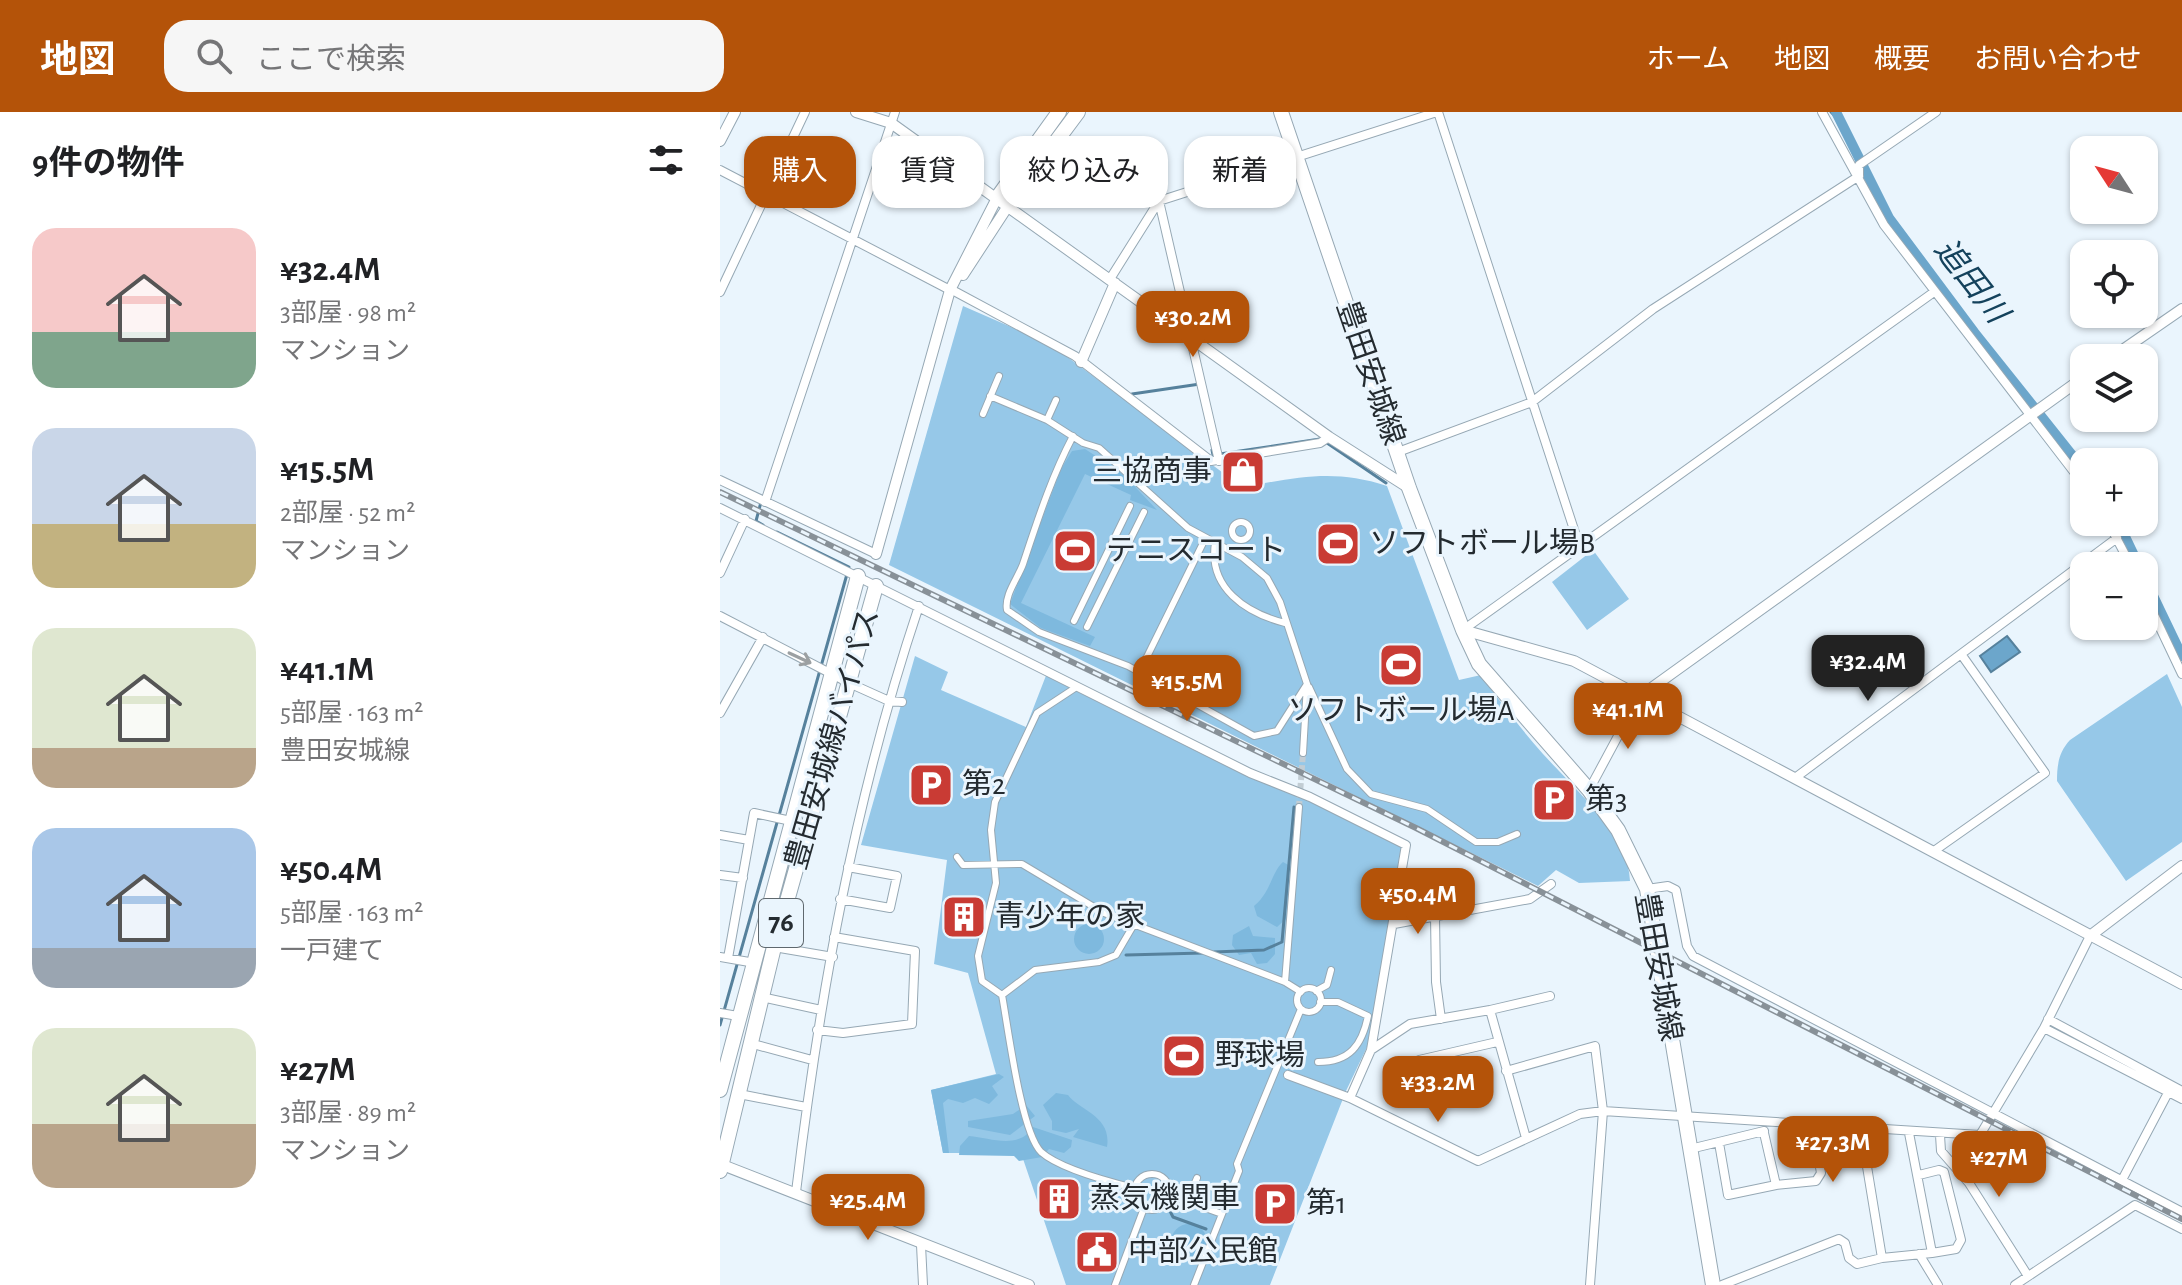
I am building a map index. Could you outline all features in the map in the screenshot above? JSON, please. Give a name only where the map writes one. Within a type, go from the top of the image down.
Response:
[{"type":"main road","points":[[1044,136],[1059,112]]},
{"type":"main road","points":[[1058,136],[1078,112]]},
{"type":"main road","name":"豊田安城線","points":[[1281,112],[1289,136]]},
{"type":"main road","name":"豊田安城線","points":[[1296,156],[1409,488],[1479,664],[1589,790],[1618,830],[1647,889],[1713,1285]]},
{"type":"main road","name":"豊田安城線バイパス","points":[[720,1090],[858,576]]},
{"type":"main road","name":"豊田安城線バイパス","points":[[720,1166],[753,1044],[774,947],[876,586]]},
{"type":"street","points":[[720,141],[735,112]]},
{"type":"street","points":[[794,136],[805,112]]},
{"type":"street","points":[[856,112],[893,118],[1000,200]]},
{"type":"street","points":[[1296,156],[1438,112],[1579,545]]},
{"type":"street","points":[[1822,112],[1884,225],[1934,292],[2034,412],[2070,465]]},
{"type":"street","points":[[1398,452],[1532,402],[1653,309],[1859,176],[1862,163],[1936,112]]},
{"type":"street","points":[[765,502],[893,118]]},
{"type":"street","points":[[720,170],[744,182]]},
{"type":"street","points":[[720,480],[876,554],[943,313],[1000,206]]},
{"type":"street","points":[[720,292],[760,208]]},
{"type":"street","points":[[793,208],[1079,362],[1211,461],[1320,443],[1329,437]]},
{"type":"street","points":[[1010,208],[1329,437],[1409,488]]},
{"type":"street","points":[[1079,362],[1112,281],[1155,208]]},
{"type":"street","points":[[1161,208],[1219,461]]},
{"type":"street","points":[[1463,630],[1648,495],[1707,459],[1934,292]]},
{"type":"street","points":[[2131,344],[2182,309]]},
{"type":"street","points":[[983,414],[999,376]]},
{"type":"street","points":[[1589,790],[1639,697],[2070,387]]},
{"type":"street","points":[[990,396],[1047,420],[1099,448],[1122,465],[1160,505],[1205,539],[1242,557],[1267,578],[1280,602],[1307,684],[1347,769],[1371,794],[1427,809],[1476,842],[1498,842],[1517,834]]},
{"type":"street","points":[[1047,420],[1056,400]]},
{"type":"street","points":[[1073,436],[1045,492],[1022,566],[1006,599],[1007,610],[1052,638],[1139,673],[1254,736],[1277,731],[1307,684]]},
{"type":"street","points":[[1074,621],[1130,506]]},
{"type":"street","points":[[720,508],[1250,773],[1310,797],[1406,845],[1371,1050],[1350,1098]]},
{"type":"street","points":[[1087,627],[1144,512]]},
{"type":"street","points":[[720,573],[745,519]]},
{"type":"street","points":[[1795,778],[2117,538],[2124,552]]},
{"type":"street","points":[[1139,673],[1205,539]]},
{"type":"street","points":[[1215,543],[1215,564],[1229,595],[1256,612],[1285,623]]},
{"type":"street","points":[[796,1192],[812,1060],[833,957],[840,899],[861,828],[889,701],[919,606]]},
{"type":"street","points":[[720,616],[849,683],[889,701],[902,702]]},
{"type":"street","points":[[2158,623],[2182,674]]},
{"type":"street","points":[[1463,630],[1574,661],[2182,984]]},
{"type":"street","points":[[720,713],[763,637]]},
{"type":"street","points":[[1934,851],[2045,773],[1961,654]]},
{"type":"street","points":[[1303,753],[1307,684]]},
{"type":"street","points":[[1075,688],[1037,713],[995,802],[991,830],[996,883],[978,956],[982,981],[1002,995],[1024,1112],[1038,1149],[1063,1163],[1134,1188]]},
{"type":"street","points":[[1285,982],[1299,807]]},
{"type":"street","points":[[755,963],[724,958],[754,813],[791,821]]},
{"type":"street","points":[[720,835],[749,840]]},
{"type":"street","points":[[957,857],[963,865],[994,862],[1022,864],[1104,913],[1285,982],[1301,992]]},
{"type":"street","points":[[1288,1075],[1350,1098],[1478,1161],[1580,1114],[1603,1111],[1813,1127],[1980,1135],[2046,1023],[2090,936],[2182,866]]},
{"type":"street","points":[[840,899],[890,908],[897,876],[848,867]]},
{"type":"street","points":[[720,875],[743,878]]},
{"type":"street","points":[[1394,924],[1530,899],[1551,884]]},
{"type":"street","points":[[1647,889],[1668,886],[1676,890],[1687,946],[1693,956],[2182,1212]]},
{"type":"street","points":[[1435,916],[1436,982],[1441,1019]]},
{"type":"street","points":[[1002,995],[1035,970],[1099,962],[1116,955],[1133,926]]},
{"type":"street","points":[[817,1030],[843,1033],[912,1024],[915,951],[834,937]]},
{"type":"street","points":[[774,947],[833,957]]},
{"type":"street","points":[[1194,1285],[1239,1171],[1237,1164],[1301,1009],[1297,1000],[1301,992],[1309,989],[1316,991],[1327,985],[1331,970]]},
{"type":"street","points":[[1316,991],[1320,1002]]},
{"type":"street","points":[[1371,1050],[1410,1024],[1550,996]]},
{"type":"street","points":[[761,997],[821,1010]]},
{"type":"street","points":[[1301,1009],[1314,1011],[1320,1002]]},
{"type":"street","points":[[1318,1062],[1341,1058],[1354,1051],[1364,1035],[1368,1016],[1338,1002],[1320,1002]]},
{"type":"street","points":[[1490,1010],[1526,1138]]},
{"type":"street","points":[[720,1013],[738,1016]]},
{"type":"street","points":[[2046,1023],[2170,1088],[2182,1091]]},
{"type":"street","points":[[1419,1060],[1497,1042]]},
{"type":"street","points":[[753,1044],[812,1060]]},
{"type":"street","points":[[1506,1071],[1595,1046],[1603,1111],[1590,1285]]},
{"type":"street","points":[[2122,1180],[2170,1088]]},
{"type":"street","points":[[2170,1088],[2182,1099]]},
{"type":"street","points":[[739,1094],[806,1107]]},
{"type":"street","points":[[1767,1123],[1764,1133],[1776,1185]]},
{"type":"street","points":[[1719,1143],[1728,1195],[1816,1181],[1821,1173],[1813,1127]]},
{"type":"street","points":[[1861,1130],[1882,1258]]},
{"type":"street","points":[[1690,1149],[1764,1133]]},
{"type":"street","points":[[1909,1133],[1932,1253]]},
{"type":"street","points":[[1940,1135],[1941,1151],[1969,1183],[2028,1276]]},
{"type":"street","points":[[720,1166],[796,1192],[921,1245],[1029,1285]]},
{"type":"street","points":[[1722,1285],[1839,1239],[1845,1243],[1849,1258],[1857,1264],[1956,1249],[1961,1240],[1944,1172],[1939,1170],[1919,1175]]},
{"type":"street","points":[[1154,1174],[1168,1183],[1169,1195],[1157,1209],[1144,1208],[1136,1201],[1134,1188],[1143,1176],[1154,1174]]},
{"type":"street","points":[[1187,1202],[1197,1178]]},
{"type":"street","points":[[1169,1195],[1222,1214]]},
{"type":"street","points":[[2015,1285],[2135,1205],[2182,1229]]},
{"type":"street","points":[[1115,1285],[1144,1208]]},
{"type":"street","points":[[921,1245],[923,1285]]},
{"type":"street","points":[[1919,1254],[1938,1285]]},
{"type":"shaded area","points":[[963,306],[1050,344],[1242,487],[1314,476],[1349,477],[1387,486],[1459,680],[1481,675],[1527,735],[1610,830],[1627,864],[1630,881],[1579,883],[1556,870],[1538,886],[889,565]]},
{"type":"shaded area","points":[[1085,449],[1122,473],[1157,510],[1130,500],[1131,495],[1085,474],[1021,603],[1095,637],[1090,646],[1041,628],[1010,604],[1061,469],[1072,451]]},
{"type":"shaded area","points":[[1593,550],[1629,599],[1587,630],[1552,582]]},
{"type":"shaded area","points":[[2007,636],[2020,652],[1991,672],[1980,656]]},
{"type":"shaded area","points":[[915,656],[948,672],[941,690],[1026,727],[1047,673],[1404,846],[1367,1047],[1346,1091],[1270,1285],[1066,1285],[1021,1153],[943,1153],[931,1090],[996,1074],[968,973],[934,964],[947,860],[861,845]]},
{"type":"shaded area","points":[[2167,674],[2182,707],[2182,842],[2126,881],[2057,781],[2058,764],[2070,740]]},
{"type":"shaded area","points":[[1283,862],[1292,867],[1288,917],[1277,927],[1257,916],[1254,906]]},
{"type":"shaded area","points":[[1089,924],[1100,928],[1104,939],[1100,950],[1089,954],[1078,950],[1074,939],[1078,928]]},
{"type":"shaded area","points":[[1249,926],[1253,936],[1275,938],[1275,954],[1267,963],[1257,964],[1251,953],[1239,955],[1232,945],[1233,935]]},
{"type":"shaded area","points":[[999,1074],[1004,1077],[992,1086],[998,1095],[989,1104],[975,1098],[963,1103],[948,1099],[943,1103],[949,1153],[943,1153],[931,1090]]},
{"type":"shaded area","points":[[1056,1093],[1068,1095],[1100,1121],[1105,1128],[1107,1147],[1073,1137],[1079,1129],[1066,1133],[1052,1130],[1052,1121],[1043,1105]]},
{"type":"shaded area","points":[[1026,1105],[1035,1116],[1010,1135],[968,1127],[968,1121],[1013,1114]]},
{"type":"shaded area","points":[[1033,1127],[1072,1140],[1071,1147],[1064,1153],[1049,1149],[1042,1157],[1019,1161],[1014,1156],[959,1155],[960,1146],[969,1136],[1012,1140],[1027,1134]]},
{"type":"shaded area","points":[[1189,1224],[1202,1229],[1207,1242],[1202,1255],[1189,1260],[1176,1255],[1171,1242],[1176,1229]]},
{"type":"waterway","name":"追田川","points":[[1831,112],[1836,117]]},
{"type":"waterway","name":"追田川","points":[[1836,112],[1889,218],[2070,452]]},
{"type":"waterway","points":[[1132,394],[1200,384]]},
{"type":"waterway","points":[[1212,450],[1213,455],[1320,439]]},
{"type":"waterway","points":[[1327,443],[1386,483]]},
{"type":"waterway","points":[[761,502],[756,521],[763,525]]},
{"type":"waterway","points":[[720,1025],[849,567],[777,532]]},
{"type":"waterway","name":"追田川","points":[[2125,536],[2132,552]]},
{"type":"waterway","name":"追田川","points":[[2158,606],[2182,656]]},
{"type":"waterway","points":[[1214,952],[1264,950],[1282,942],[1294,807]]},
{"type":"waterway","points":[[1126,955],[1203,953]]},
{"type":"waterway","points":[[1174,1209],[1170,1211],[1173,1217],[1206,1229]]},
{"type":"tunnel","points":[[1299,807],[1303,753]]},
{"type":"railway","points":[[720,492],[1416,828],[2182,1219]]},
{"type":"place","name":"三協商事","points":[[1243,472]]},
{"type":"place","name":"ソフトボール場B","points":[[1338,544]]},
{"type":"place","name":"テニスコート","points":[[1075,551]]},
{"type":"place","name":"ソフトボール場A","points":[[1401,665]]},
{"type":"place","name":"第2","points":[[931,785]]},
{"type":"place","name":"第3","points":[[1554,800]]},
{"type":"place","name":"青少年の家","points":[[964,917]]},
{"type":"place","name":"野球場","points":[[1184,1056]]},
{"type":"place","name":"蒸気機関車","points":[[1059,1199]]},
{"type":"place","name":"第1","points":[[1275,1204]]},
{"type":"place","name":"中部公民館","points":[[1097,1252]]}]
